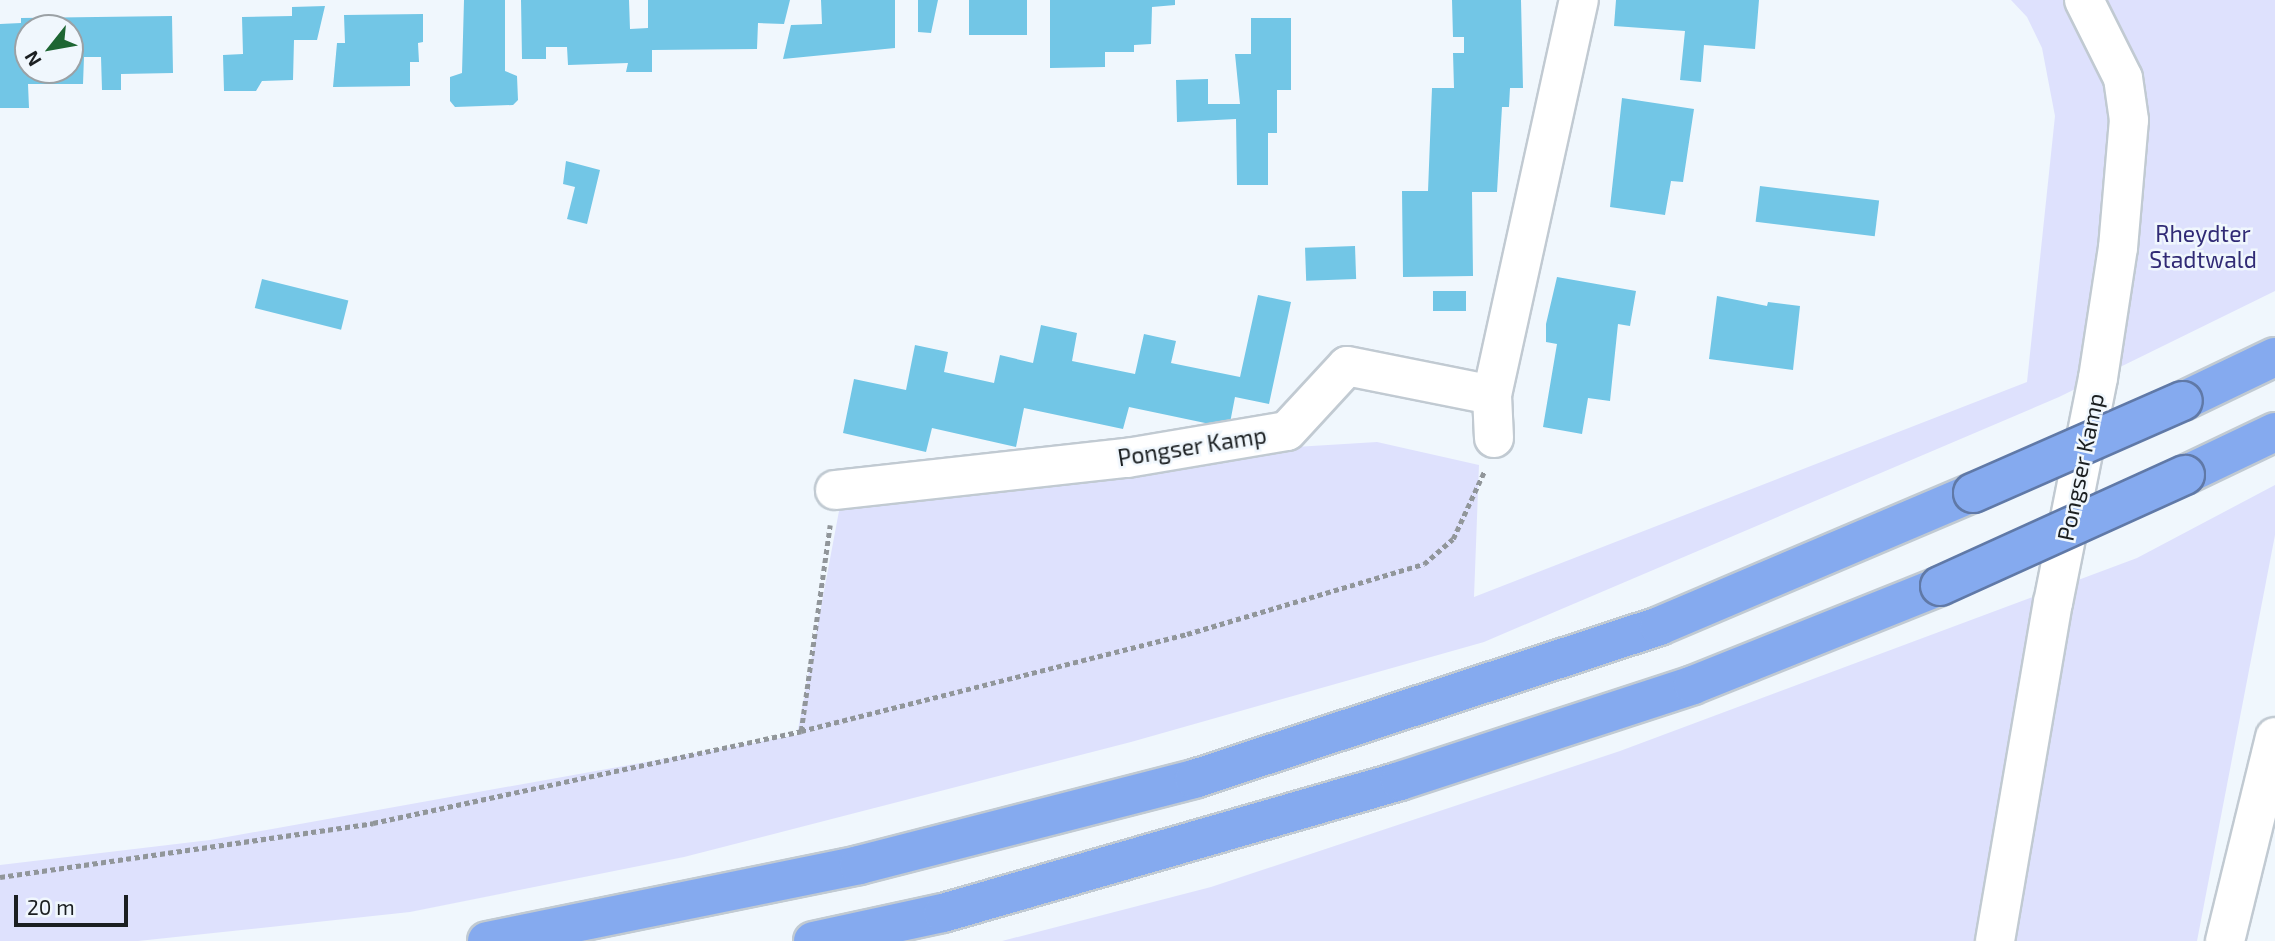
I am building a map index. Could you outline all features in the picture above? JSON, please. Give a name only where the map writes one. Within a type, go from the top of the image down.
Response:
[{"type":"highway","points":[[487,941],[859,865],[1194,779],[1659,626],[1973,493],[2183,401],[2275,357]]},
{"type":"highway","points":[[813,941],[943,913],[1400,781],[1693,685],[1940,586],[2275,432]]},
{"type":"street","points":[[1494,438],[1492,395],[1579,0]]},
{"type":"street","name":"Pongser Kamp","points":[[1995,941],[2053,603],[2098,378],[2118,248],[2128,110],[2123,78],[2084,0]]},
{"type":"street","name":"Pongser Kamp","points":[[835,490],[1127,458],[1287,431],[1347,366],[1492,395]]},
{"type":"street","points":[[2225,941],[2275,737]]},
{"type":"path","points":[[0,877],[373,823],[801,731],[1187,635],[1424,564],[1453,538],[1468,515],[1494,438]]},
{"type":"path","points":[[801,731],[835,490]]},
{"type":"green space","name":"Rheydter Stadtwald","points":[[2011,0],[2275,0],[2275,291],[2059,397],[1484,642],[1131,742],[684,857],[410,912],[138,941],[0,941],[0,865],[210,840],[797,735],[842,495],[1279,448],[1377,442],[1479,465],[1474,597],[2027,382],[2055,116],[2042,48],[2027,17]]},
{"type":"green space","points":[[2275,485],[2275,535],[2197,941],[1002,941],[1211,887],[1620,751],[2137,558]]},
{"type":"building","points":[[464,0],[505,0],[505,71],[517,76],[518,100],[513,105],[455,107],[450,101],[450,77],[462,73]]},
{"type":"building","points":[[521,0],[629,0],[630,29],[648,28],[648,0],[790,0],[784,24],[758,23],[757,49],[652,50],[652,72],[626,72],[628,63],[568,65],[567,47],[546,47],[546,59],[522,59]]},
{"type":"building","points":[[821,0],[895,0],[895,48],[783,59],[791,25],[822,24]]},
{"type":"building","points":[[918,0],[938,0],[931,33],[918,32]]},
{"type":"building","points":[[969,0],[1027,0],[1027,35],[969,35]]},
{"type":"building","points":[[1050,0],[1175,0],[1175,5],[1152,7],[1151,44],[1134,45],[1134,52],[1105,52],[1105,67],[1050,68]]},
{"type":"building","points":[[1452,0],[1521,0],[1523,88],[1510,88],[1509,107],[1502,107],[1497,192],[1472,192],[1473,276],[1403,277],[1402,191],[1428,191],[1432,88],[1454,88],[1453,53],[1464,53],[1464,37],[1453,37]]},
{"type":"building","points":[[1616,0],[1759,0],[1755,49],[1704,45],[1701,82],[1680,80],[1685,31],[1614,26]]},
{"type":"building","points":[[325,6],[317,40],[294,40],[293,80],[262,81],[256,91],[224,91],[223,55],[243,54],[242,17],[292,16],[292,7]]},
{"type":"building","points":[[423,14],[423,42],[418,43],[419,62],[410,62],[410,86],[333,87],[337,43],[345,43],[344,15]]},
{"type":"building","points":[[172,16],[173,73],[121,74],[121,90],[102,90],[101,57],[84,57],[84,17]]},
{"type":"building","points":[[1251,18],[1291,18],[1291,90],[1277,90],[1277,133],[1268,133],[1268,185],[1237,185],[1236,119],[1177,122],[1176,80],[1208,79],[1208,104],[1240,104],[1235,54],[1251,54]]},
{"type":"building","points":[[14,23],[14,84],[28,84],[29,108],[0,108],[0,24]]},
{"type":"building","points":[[1622,98],[1694,109],[1683,182],[1671,181],[1665,215],[1610,207]]},
{"type":"building","points":[[566,161],[600,170],[587,224],[567,219],[575,187],[563,184]]},
{"type":"building","points":[[1760,186],[1879,201],[1875,236],[1756,222]]},
{"type":"building","points":[[1355,246],[1356,279],[1306,281],[1305,248]]},
{"type":"building","points":[[1557,277],[1636,291],[1630,326],[1618,324],[1610,401],[1588,398],[1582,434],[1543,427],[1557,344],[1546,342],[1546,324]]},
{"type":"building","points":[[262,279],[348,301],[341,330],[255,308]]},
{"type":"building","points":[[1433,291],[1466,291],[1466,311],[1433,311]]},
{"type":"building","points":[[1258,295],[1291,302],[1269,404],[1235,397],[1229,428],[1129,407],[1123,429],[1024,408],[1016,447],[932,428],[926,452],[843,433],[854,379],[906,390],[915,345],[948,352],[944,372],[994,383],[1000,355],[1033,363],[1041,325],[1077,333],[1072,361],[1135,374],[1144,334],[1176,341],[1171,363],[1240,377]]},
{"type":"building","points":[[1717,296],[1767,306],[1768,302],[1800,306],[1793,370],[1709,359]]}]
